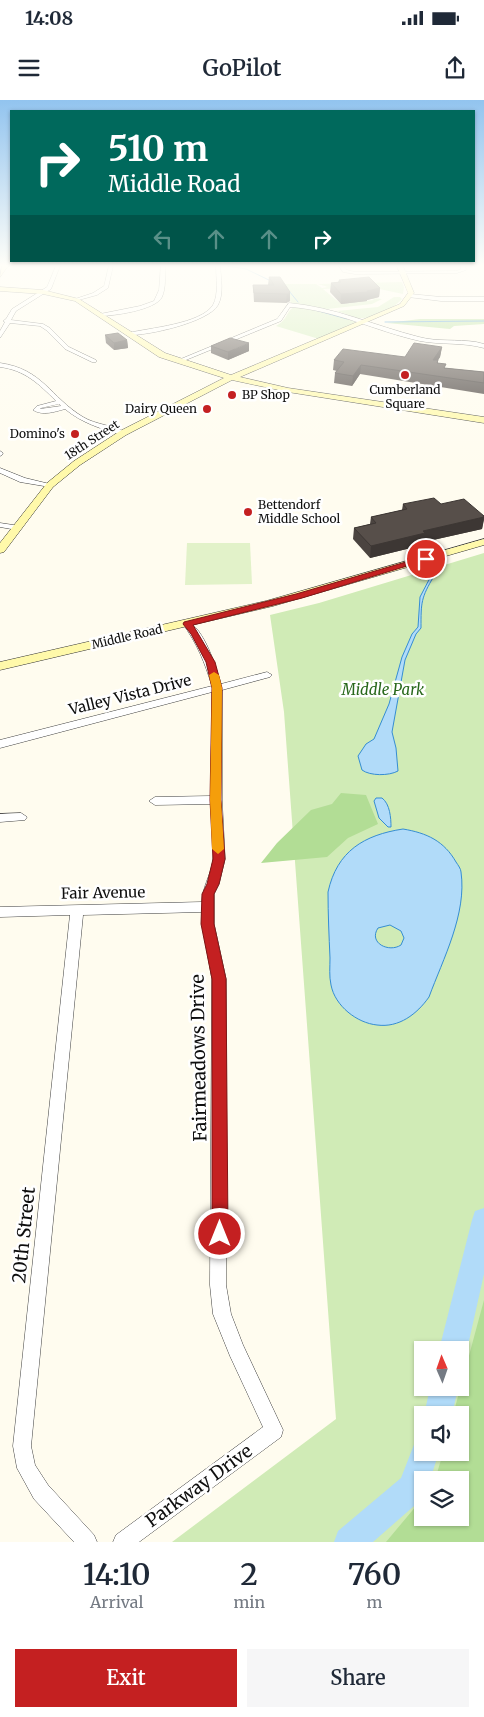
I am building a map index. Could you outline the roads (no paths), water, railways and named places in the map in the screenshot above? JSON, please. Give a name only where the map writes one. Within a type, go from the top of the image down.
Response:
[{"type":"main road","name":"18th Street","points":[[0,550],[50,485],[76,463],[123,433],[182,402],[336,333]]},
{"type":"main road","points":[[130,334],[143,344],[178,361],[232,378],[288,390],[484,420]]},
{"type":"main road","name":"Middle Road","points":[[0,666],[187,624],[299,596],[484,542]]},
{"type":"street","points":[[52,333],[67,348],[94,361]]},
{"type":"street","points":[[178,361],[246,333]]},
{"type":"street","points":[[403,333],[421,339],[471,343],[484,346]]},
{"type":"street","points":[[0,365],[20,368],[29,372],[76,416],[88,422],[123,433]]},
{"type":"street","points":[[0,470],[23,480],[50,485]]},
{"type":"street","points":[[0,525],[17,528]]},
{"type":"street","name":"Fairmeadows Drive","points":[[187,624],[195,633],[210,662],[217,688],[216,800],[219,859],[213,884],[208,894],[208,924],[219,979],[218,1284],[222,1314],[236,1350],[274,1430]]},
{"type":"street","name":"Valley Vista Drive","points":[[0,744],[267,675]]},
{"type":"street","points":[[155,801],[216,800]]},
{"type":"street","points":[[0,818],[21,817]]},
{"type":"street","name":"Fair Avenue","points":[[0,912],[208,907]]},
{"type":"street","name":"20th Street","points":[[77,910],[22,1446],[26,1468],[41,1492],[87,1542]]},
{"type":"street","name":"Parkway Drive","points":[[123,1542],[274,1430]]},
{"type":"water","points":[[432,574],[434,576],[426,590],[423,601],[421,628],[416,634],[405,660],[392,732],[396,748],[398,771],[385,774],[365,772],[362,770],[358,756],[366,744],[374,739],[389,704],[402,657],[412,634],[418,627],[420,597]]},
{"type":"water","points":[[376,798],[382,798],[387,804],[391,827],[388,827],[379,818],[374,801]]},
{"type":"water","points":[[403,829],[427,836],[440,843],[460,868],[462,888],[457,920],[447,952],[429,997],[419,1009],[400,1022],[377,1025],[362,1021],[348,1012],[333,993],[330,975],[328,892],[338,866],[354,847],[389,832]],"holes":[[[390,925],[401,931],[404,938],[401,945],[396,947],[391,948],[381,945],[376,938],[378,928]]]},
{"type":"waterway","points":[[455,1341],[484,1220]]},
{"type":"waterway","points":[[440,1406],[442,1396]]},
{"type":"waterway","points":[[349,1542],[413,1488],[422,1461]]},
{"type":"place","name":"Cumberland Square","points":[[405,375]]},
{"type":"place","name":"BP Shop","points":[[232,395]]},
{"type":"place","name":"Dairy Queen","points":[[207,409]]},
{"type":"place","name":"Domino's","points":[[75,434]]},
{"type":"place","name":"Bettendorf Middle School","points":[[248,512]]},
{"type":"park label","name":"Middle Park","points":[[383,690]]}]
